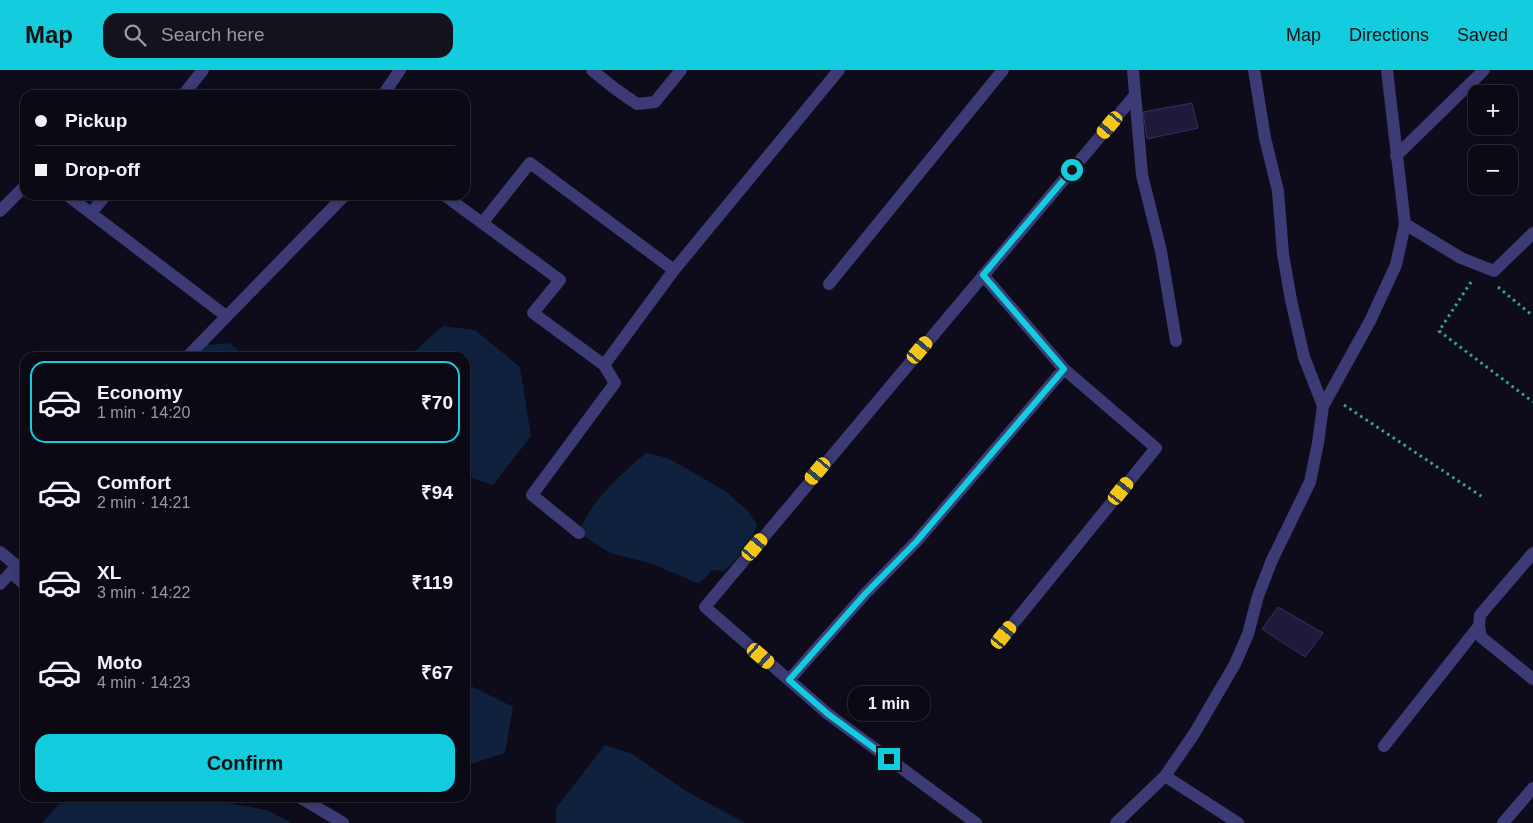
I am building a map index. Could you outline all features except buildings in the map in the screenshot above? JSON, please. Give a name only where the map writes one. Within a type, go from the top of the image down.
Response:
[{"type":"street","points":[[188,90],[203,70]]},
{"type":"street","points":[[387,90],[400,70]]},
{"type":"street","points":[[592,70],[637,104],[655,102],[681,70]]},
{"type":"street","points":[[604,366],[674,270],[839,70]]},
{"type":"street","points":[[829,284],[1002,70]]},
{"type":"street","points":[[1133,70],[1142,175],[1161,251],[1176,341]]},
{"type":"street","points":[[1254,70],[1265,138],[1278,191],[1283,254],[1290,300],[1304,357],[1326,400]]},
{"type":"street","points":[[1116,823],[1165,776],[1194,734],[1235,664],[1248,634],[1258,596],[1272,560],[1310,482],[1326,400],[1370,321],[1396,265],[1405,224],[1387,70]]},
{"type":"street","points":[[1396,156],[1484,70]]},
{"type":"street","points":[[976,823],[828,714],[705,607],[1135,95]]},
{"type":"street","points":[[483,222],[530,163],[674,270]]},
{"type":"street","points":[[0,211],[20,191]]},
{"type":"street","points":[[74,200],[226,316]]},
{"type":"street","points":[[91,213],[102,200]]},
{"type":"street","points":[[192,352],[340,200]]},
{"type":"street","points":[[451,200],[560,280],[533,313],[604,366],[615,382],[532,495],[579,533]]},
{"type":"street","points":[[1405,224],[1461,258],[1488,269],[1533,233]]},
{"type":"street","points":[[983,275],[1064,369],[1156,448],[1004,635]]},
{"type":"street","points":[[789,680],[865,594],[916,542],[1064,369]]},
{"type":"street","points":[[0,552],[18,565],[0,584]]},
{"type":"street","points":[[1533,553],[1480,615],[1479,626],[1481,637],[1533,679]]},
{"type":"street","points":[[1384,746],[1479,626]]},
{"type":"street","points":[[1165,776],[1238,823]]},
{"type":"street","points":[[1503,823],[1533,788]]},
{"type":"street","points":[[308,802],[343,823]]},
{"type":"path","points":[[1533,316],[1494,284],[1488,269],[1438,331],[1533,402]]},
{"type":"path","points":[[1326,400],[1484,498]]},
{"type":"water","points":[[443,326],[475,330],[520,367],[531,436],[493,485],[470,478],[470,352],[414,352]]},
{"type":"water","points":[[229,343],[240,352],[195,352],[204,345]]},
{"type":"water","points":[[646,453],[668,458],[725,491],[748,511],[757,525],[750,545],[724,571],[712,570],[699,584],[650,563],[610,553],[579,533],[598,499]]},
{"type":"water","points":[[470,686],[513,707],[505,753],[470,764]]},
{"type":"water","points":[[605,745],[632,754],[686,791],[745,823],[556,823],[556,808]]},
{"type":"water","points":[[69,802],[222,802],[267,810],[290,823],[42,823],[59,804]]},
{"type":"route","points":[[889,759],[828,714],[789,680],[865,594],[916,542],[1064,369],[983,275],[1072,170]]}]
